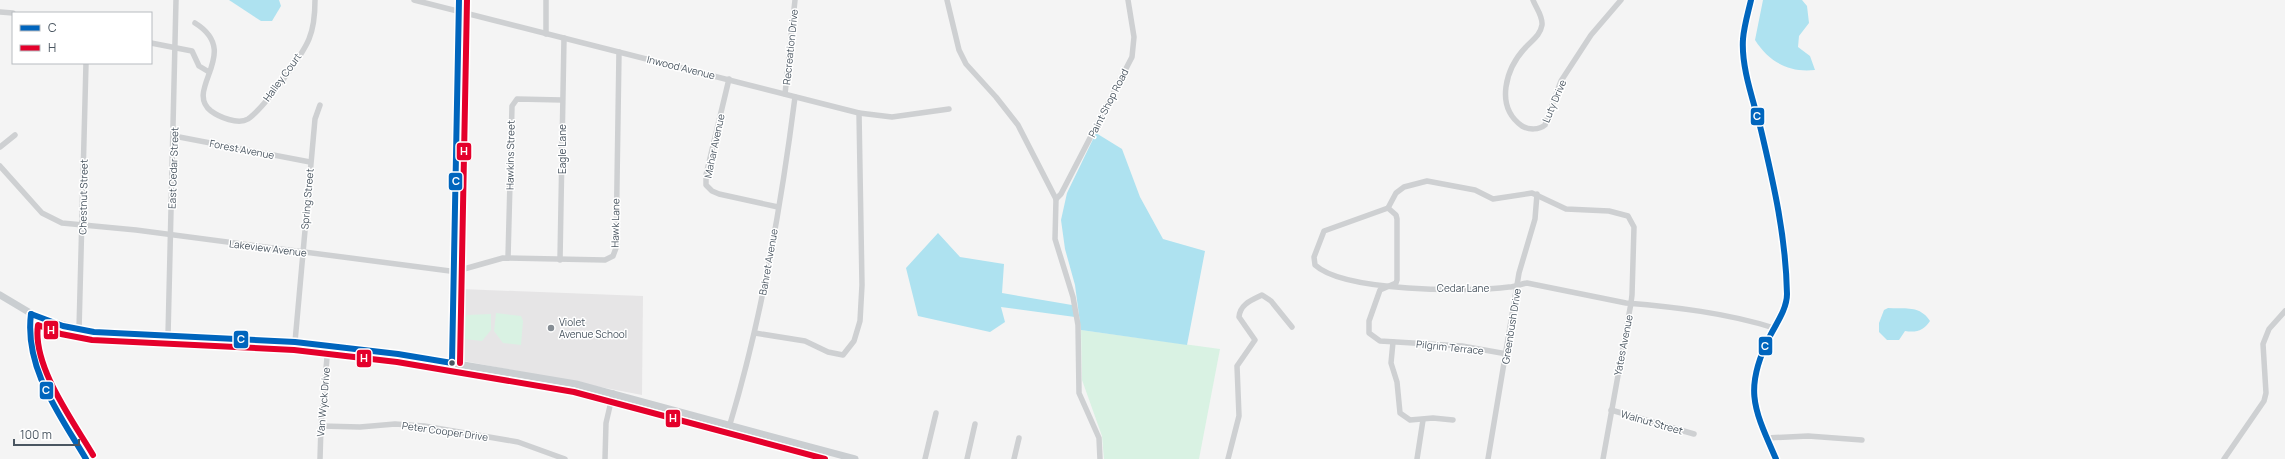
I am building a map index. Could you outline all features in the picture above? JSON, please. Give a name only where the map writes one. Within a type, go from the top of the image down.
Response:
[{"type":"main road","points":[[0,295],[31,314],[79,330],[295,342],[452,363],[576,384],[730,424],[855,459]]},
{"type":"street","name":"East Cedar Street","points":[[168,336],[174,136],[176,0]]},
{"type":"street","name":"Halley Court","points":[[194,23],[208,33],[214,44],[214,57],[203,97],[209,109],[230,119],[241,121],[248,119],[275,90],[308,40],[313,23],[315,0]]},
{"type":"street","name":"Inwood Avenue","points":[[414,0],[859,113],[892,117],[949,109]]},
{"type":"street","points":[[452,363],[459,0]]},
{"type":"street","points":[[546,0],[546,34]]},
{"type":"street","name":"Recreation Drive","points":[[785,94],[795,0]]},
{"type":"street","points":[[947,0],[959,50],[966,64],[996,97],[1018,125],[1056,200],[1055,239],[1073,298],[1078,325],[1079,393],[1099,438],[1100,459]]},
{"type":"street","name":"Paint Shop Road","points":[[1056,200],[1061,194],[1132,57],[1134,37],[1128,0]]},
{"type":"street","name":"Luty Drive","points":[[1532,0],[1542,19],[1540,32],[1525,48],[1510,71],[1504,93],[1505,100],[1512,116],[1523,126],[1533,129],[1545,125],[1561,81],[1591,34],[1622,0]]},
{"type":"street","points":[[1751,0],[1743,39],[1744,54],[1778,203],[1786,271],[1787,297],[1757,368],[1753,396],[1757,415],[1776,459]]},
{"type":"street","points":[[0,12],[12,13]]},
{"type":"street","name":"Eagle Lane","points":[[560,260],[564,38]]},
{"type":"street","points":[[152,43],[192,52],[199,66],[209,72]]},
{"type":"street","name":"Hawk Lane","points":[[454,270],[464,269],[490,260],[508,258],[605,260],[615,253],[619,52]]},
{"type":"street","name":"Chestnut Street","points":[[79,330],[86,64]]},
{"type":"street","name":"Mahar Avenue","points":[[729,80],[706,175],[706,185],[719,194],[778,207]]},
{"type":"street","name":"Bahret Avenue","points":[[730,424],[746,374],[755,333],[796,97]]},
{"type":"street","name":"Hawkins Street","points":[[508,258],[512,106],[517,99],[562,100]]},
{"type":"street","name":"Spring Street","points":[[295,342],[310,162],[315,119],[320,105]]},
{"type":"street","points":[[755,333],[806,341],[834,354],[843,355],[854,341],[860,321],[862,285],[859,113]]},
{"type":"street","points":[[0,147],[15,135]]},
{"type":"street","name":"Forest Avenue","points":[[174,136],[310,162]]},
{"type":"street","name":"Lakeview Avenue","points":[[0,166],[50,218],[62,223],[82,224],[454,270]]},
{"type":"street","points":[[1386,286],[1396,283],[1398,280],[1397,219],[1396,215],[1388,208],[1396,193],[1404,188],[1427,181],[1475,190],[1493,199],[1524,194],[1536,194],[1566,209],[1622,214],[1628,216],[1632,220],[1634,227],[1634,252],[1630,303]]},
{"type":"street","name":"Greenbush Drive","points":[[1488,459],[1507,354],[1517,286],[1535,219],[1536,194]]},
{"type":"street","name":"Cedar Lane","points":[[1388,208],[1328,228],[1322,234],[1314,262],[1321,270],[1343,277],[1386,286],[1480,289],[1517,286],[1527,283],[1630,303]]},
{"type":"street","name":"Pilgrim Terrace","points":[[1386,286],[1380,290],[1368,327],[1369,333],[1375,339],[1393,342],[1462,346],[1507,354]]},
{"type":"street","points":[[1228,459],[1240,416],[1237,364],[1255,340],[1239,317],[1240,311],[1248,302],[1262,295],[1271,301],[1292,328]]},
{"type":"street","name":"Yates Avenue","points":[[1603,459],[1630,303],[1745,320],[1774,328]]},
{"type":"street","points":[[2224,459],[2264,401],[2266,393],[2263,344],[2269,330],[2285,311]]},
{"type":"street","points":[[31,314],[28,334],[40,374],[86,459]]},
{"type":"street","points":[[1393,342],[1390,363],[1397,382],[1398,409],[1406,418],[1423,420],[1433,418],[1453,420]]},
{"type":"street","name":"Van Wyck Drive","points":[[320,459],[321,426],[328,346]]},
{"type":"street","points":[[605,459],[606,423],[613,393]]},
{"type":"street","name":"Walnut Street","points":[[1611,410],[1694,434]]},
{"type":"street","points":[[925,459],[936,413]]},
{"type":"street","points":[[1418,459],[1423,420]]},
{"type":"street","name":"Peter Cooper Drive","points":[[321,426],[354,428],[395,424],[424,426],[526,444],[565,459]]},
{"type":"street","points":[[967,459],[976,424]]},
{"type":"street","points":[[1767,438],[1808,436],[1862,440]]},
{"type":"street","points":[[1014,459],[1020,438]]},
{"type":"shaded area","name":"Violet Avenue School","points":[[461,289],[643,296],[642,395],[459,360]]},
{"type":"green space","points":[[496,313],[521,316],[523,321],[521,345],[503,343],[494,331]]},
{"type":"green space","points":[[491,314],[491,330],[482,341],[464,339],[465,318],[467,315]]},
{"type":"green space","points":[[1081,330],[1220,349],[1199,459],[1104,459],[1102,436],[1082,380]]},
{"type":"water","points":[[229,0],[279,0],[281,6],[272,21],[261,21]]},
{"type":"water","points":[[1763,0],[1802,0],[1807,6],[1809,23],[1799,36],[1798,47],[1810,56],[1815,70],[1797,70],[1780,64],[1773,60],[1755,40]]},
{"type":"water","points":[[1096,133],[1122,149],[1140,197],[1163,239],[1205,251],[1187,345],[1081,330],[1075,285],[1065,249],[1061,220],[1067,193]]},
{"type":"water","points":[[938,233],[960,257],[1004,264],[1002,293],[1072,305],[1075,317],[1001,307],[1005,322],[990,332],[918,316],[906,268]]},
{"type":"water","points":[[1888,308],[1906,308],[1917,310],[1922,312],[1930,321],[1920,330],[1913,332],[1905,331],[1899,340],[1887,340],[1879,332],[1879,323],[1884,310]]},
{"type":"transit line","name":"C","points":[[452,363],[459,0]]},
{"type":"transit line","name":"H","points":[[460,363],[467,0]]},
{"type":"transit line","name":"C","points":[[1751,0],[1743,39],[1744,62],[1775,191],[1782,232],[1786,273],[1787,300],[1781,316],[1762,354],[1756,371],[1754,385],[1757,412],[1776,459]]},
{"type":"transit line","name":"C","points":[[31,314],[63,326],[94,332],[295,342],[398,354],[452,363]]},
{"type":"transit line","name":"C","points":[[31,314],[30,334],[38,372],[55,408],[86,459]]},
{"type":"transit line","name":"H","points":[[93,455],[65,410],[47,375],[41,358],[38,341],[38,325],[61,334],[92,340],[294,350],[397,362],[574,392],[825,459]]},
{"type":"place","name":"Violet Avenue School","points":[[551,328]]}]
